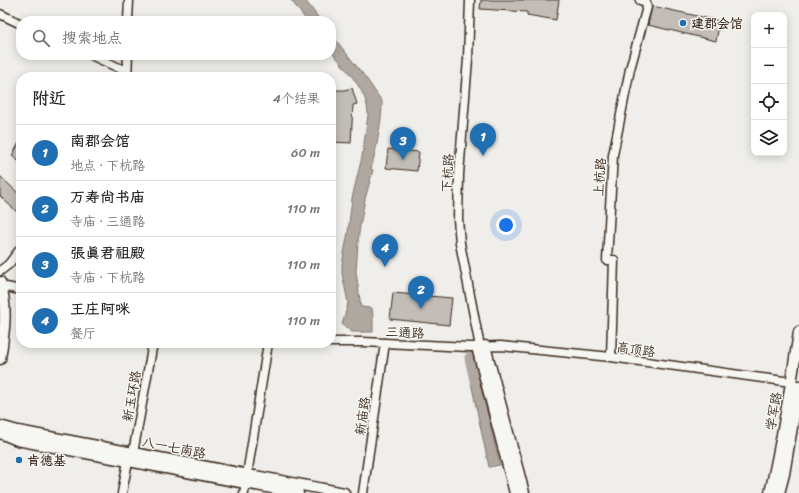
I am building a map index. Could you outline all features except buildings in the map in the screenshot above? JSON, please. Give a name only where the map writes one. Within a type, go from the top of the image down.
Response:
[{"type":"main road","points":[[0,359],[5,321],[5,308],[1,284]]},
{"type":"main road","name":"学军路","points":[[779,493],[784,474],[795,384],[799,332]]},
{"type":"main road","name":"下杭路","points":[[481,346],[514,493]]},
{"type":"main road","name":"下杭路","points":[[481,346],[524,493]]},
{"type":"main road","name":"学军路","points":[[770,493],[795,384]]},
{"type":"main road","name":"八一七南路","points":[[0,426],[246,484],[298,493]]},
{"type":"main road","name":"八一七南路","points":[[0,433],[17,440],[130,457]]},
{"type":"main road","name":"八一七南路","points":[[246,484],[344,493]]},
{"type":"street","points":[[128,16],[129,0]]},
{"type":"street","name":"下杭路","points":[[470,0],[468,59],[459,174],[458,220],[460,243],[481,346]]},
{"type":"street","name":"上杭路","points":[[611,357],[614,260],[607,260],[613,155],[630,69],[647,7],[646,2],[640,0]]},
{"type":"street","points":[[0,14],[16,22]]},
{"type":"street","points":[[100,60],[123,72]]},
{"type":"street","points":[[127,72],[128,60]]},
{"type":"street","points":[[0,271],[9,264],[16,255]]},
{"type":"street","points":[[1,284],[16,288]]},
{"type":"street","name":"三通路","points":[[336,342],[481,346]]},
{"type":"street","name":"新庙路","points":[[363,493],[385,343]]},
{"type":"street","name":"高顶路","points":[[481,346],[501,346],[611,357],[795,384]]},
{"type":"street","name":"新玉环路","points":[[122,493],[151,348]]},
{"type":"street","points":[[246,484],[267,348]]},
{"type":"shaded area","points":[[291,0],[305,0],[317,16],[303,16]]},
{"type":"shaded area","points":[[336,40],[382,101],[377,144],[371,169],[373,170],[365,199],[360,226],[356,272],[361,307],[372,308],[373,332],[352,332],[342,325],[348,303],[342,273],[342,264],[352,198],[362,157],[368,115],[363,93],[336,57]]},
{"type":"shaded area","points":[[475,363],[500,465],[489,467],[467,364]]},
{"type":"waterway","points":[[471,358],[476,380]]},
{"type":"place","name":"建郡会馆","points":[[683,23]]},
{"type":"place","name":"南郡会馆","points":[[483,156]]},
{"type":"place","name":"張真君祖殿","points":[[403,160]]},
{"type":"place","name":"王庄阿咪","points":[[385,267]]},
{"type":"place","name":"万寿尚书庙","points":[[421,309]]},
{"type":"place","name":"肯德基","points":[[19,460]]}]
